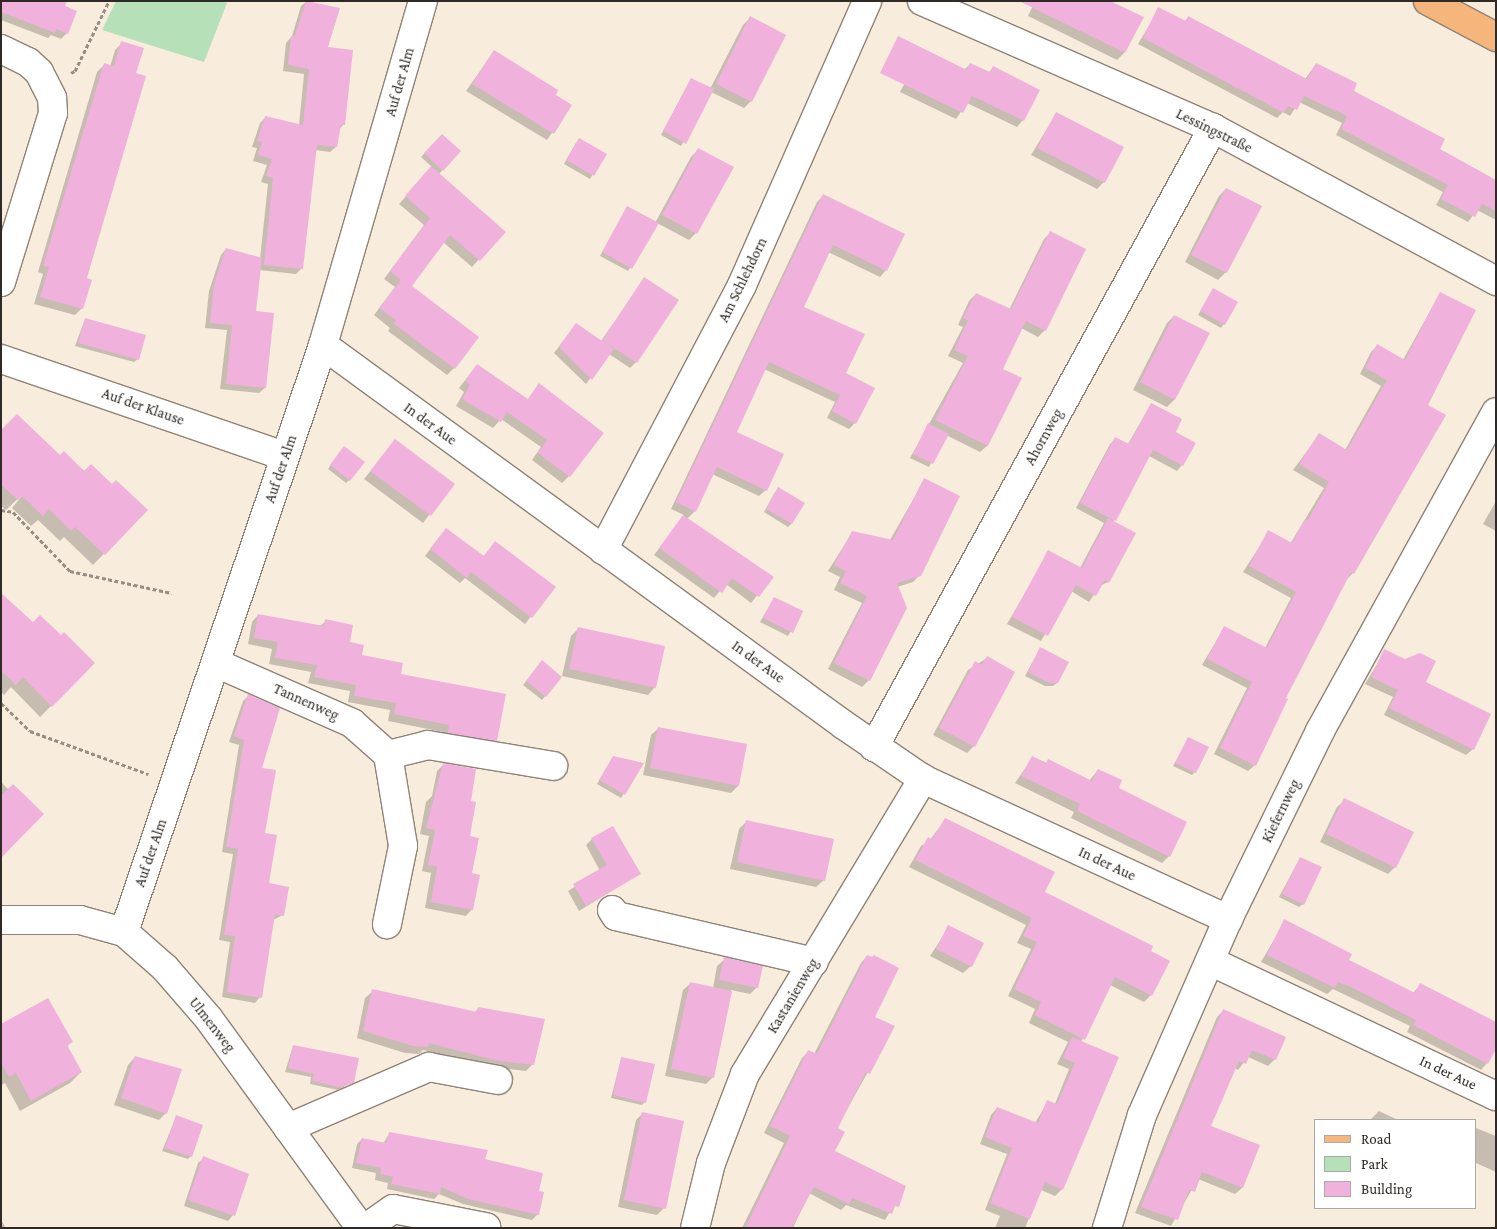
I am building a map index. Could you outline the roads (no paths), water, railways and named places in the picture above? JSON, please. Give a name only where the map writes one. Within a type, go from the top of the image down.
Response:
[{"type":"main road","points":[[1428,1],[1496,37]]},
{"type":"street","name":"Auf der Alm","points":[[124,932],[323,346],[423,1]]},
{"type":"street","name":"Am Schlehdorn","points":[[603,550],[742,286],[867,1]]},
{"type":"street","name":"Lessingstraße","points":[[922,1],[1213,128],[1496,281]]},
{"type":"street","points":[[1,49],[28,62],[47,85],[53,112],[51,127],[1,282]]},
{"type":"street","name":"Ahornweg","points":[[874,747],[1213,128]]},
{"type":"street","name":"In der Aue","points":[[323,346],[874,747],[923,779],[1228,919]]},
{"type":"street","name":"Auf der Klause","points":[[1,359],[285,456]]},
{"type":"street","name":"Kiefernweg","points":[[1107,1228],[1142,1115],[1228,919],[1320,731],[1496,412]]},
{"type":"street","name":"Tannenweg","points":[[216,662],[352,722],[388,755]]},
{"type":"street","points":[[387,924],[403,846],[388,755],[428,745],[553,766]]},
{"type":"street","name":"Kastanienweg","points":[[695,1228],[712,1163],[745,1074],[923,779]]},
{"type":"street","points":[[612,910],[616,916],[814,962]]},
{"type":"street","name":"Ulmenweg","points":[[1,920],[80,920],[124,932],[165,968],[209,1019],[361,1228]]},
{"type":"street","name":"In der Aue","points":[[1210,961],[1496,1096]]},
{"type":"street","points":[[288,1128],[429,1067],[498,1080]]},
{"type":"street","points":[[366,1228],[393,1209],[486,1226]]}]
